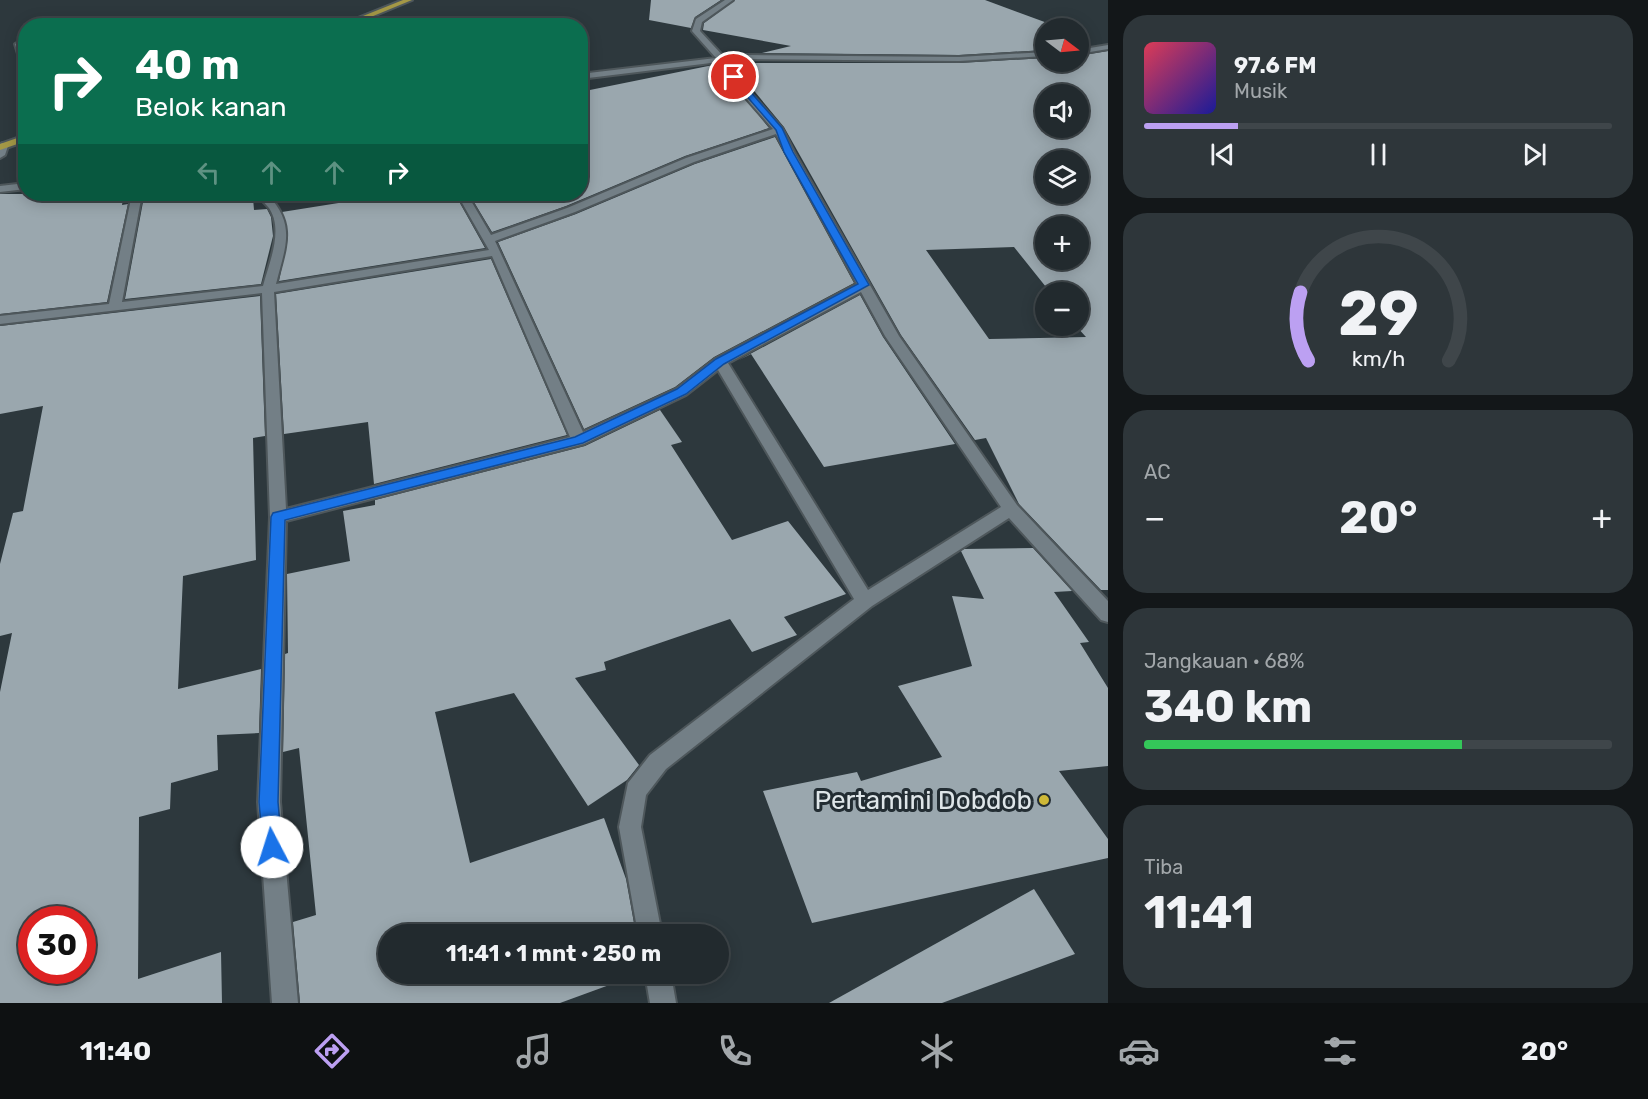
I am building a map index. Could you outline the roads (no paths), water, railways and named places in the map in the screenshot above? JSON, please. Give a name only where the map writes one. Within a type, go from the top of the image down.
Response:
[{"type":"highway","points":[[362,18],[409,0]]},
{"type":"highway","points":[[1,149],[18,142]]},
{"type":"street","points":[[730,0],[699,21],[696,31],[779,130],[789,152],[892,336],[1011,509],[1108,614]]},
{"type":"street","points":[[1089,50],[1108,47]]},
{"type":"street","points":[[588,76],[744,57],[959,59],[1035,55]]},
{"type":"street","points":[[0,320],[268,289],[493,245],[690,160],[779,130]]},
{"type":"street","points":[[0,189],[18,187]]},
{"type":"street","points":[[116,305],[136,201]]},
{"type":"street","points":[[268,201],[275,208],[280,226],[279,249],[268,289],[278,517],[269,802],[285,1003]]},
{"type":"street","points":[[466,201],[493,245],[579,440]]},
{"type":"street","points":[[278,517],[579,440],[681,392],[720,362],[864,285]]},
{"type":"street","points":[[720,362],[865,601]]},
{"type":"street","points":[[648,924],[630,827],[636,791],[658,762],[865,601],[1011,509]]},
{"type":"street","points":[[660,984],[663,1003]]},
{"type":"place","name":"Pertamini Dobdob","points":[[1044,800]]}]
